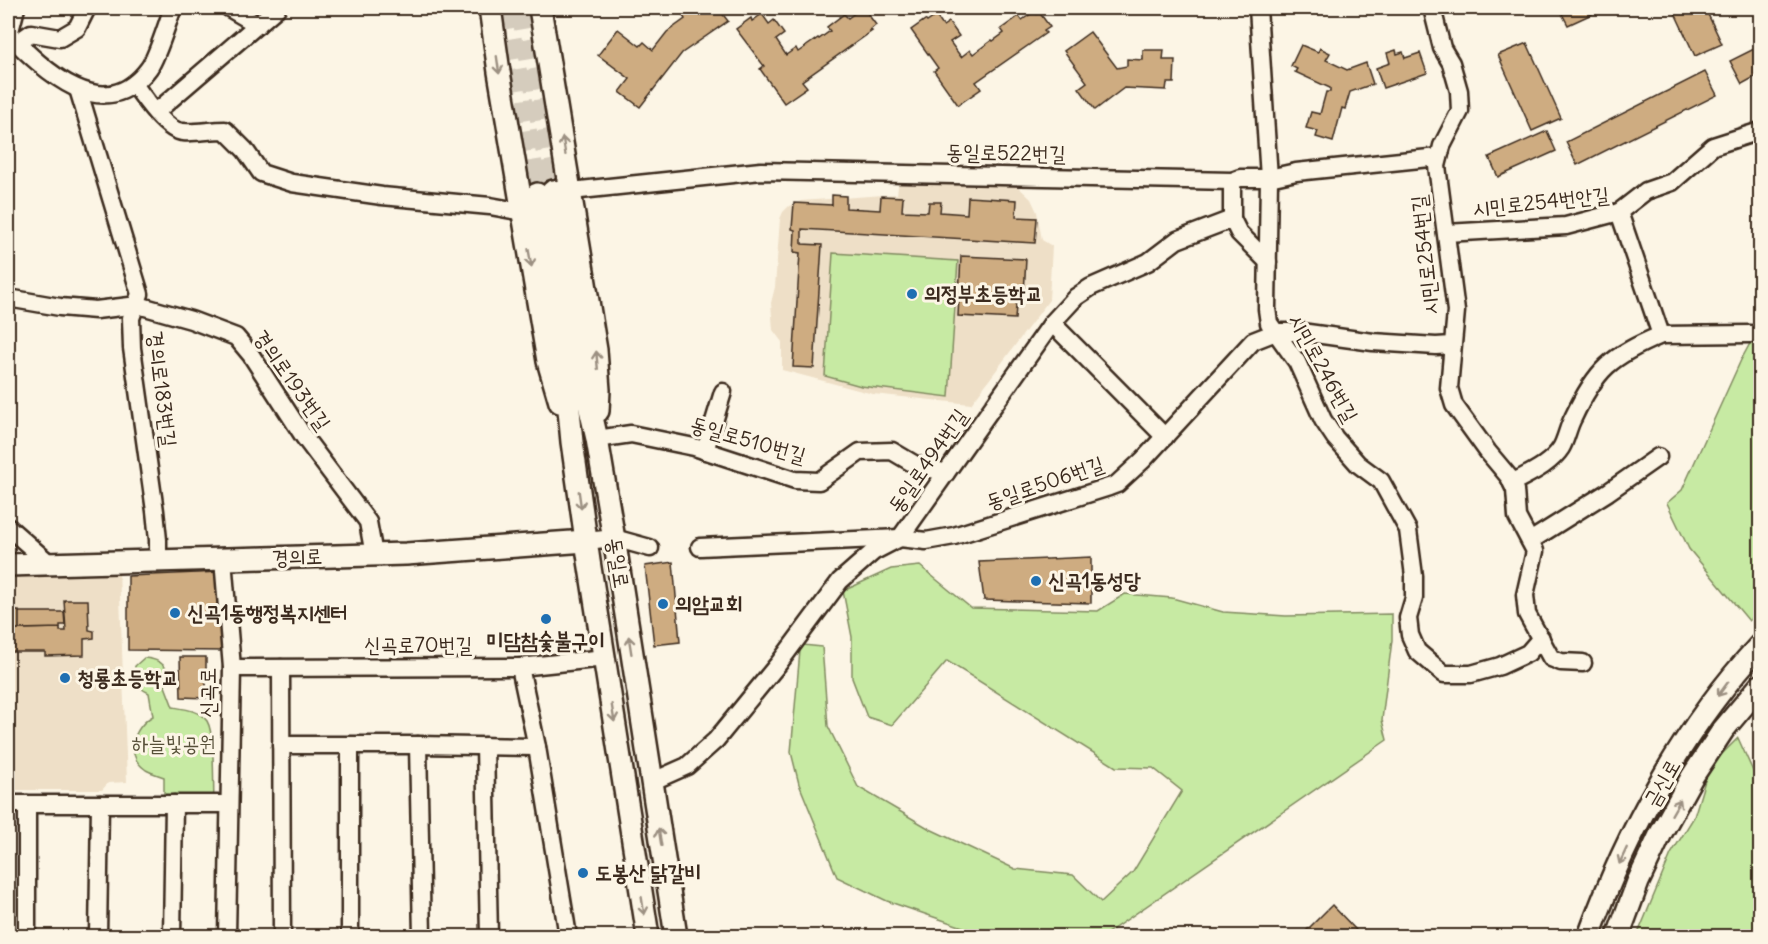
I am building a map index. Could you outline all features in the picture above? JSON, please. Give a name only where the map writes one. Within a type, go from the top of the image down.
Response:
[{"type":"street","points":[[11,37],[16,8]]},
{"type":"street","points":[[11,37],[31,33],[60,38],[77,28],[87,8]]},
{"type":"street","points":[[11,37],[45,68],[68,85],[99,95],[122,90],[134,84],[150,66],[172,8]]},
{"type":"street","points":[[229,8],[258,25]]},
{"type":"street","points":[[156,112],[277,8]]},
{"type":"street","points":[[540,8],[554,192]]},
{"type":"street","name":"시민로246번길","points":[[1258,8],[1269,178],[1267,309],[1269,323],[1297,362],[1329,429],[1358,464],[1381,481],[1408,530],[1414,576],[1414,598],[1408,618],[1410,635],[1417,651],[1444,674],[1471,674],[1500,666],[1528,653],[1541,638]]},
{"type":"street","name":"시민로254번길","points":[[1432,8],[1442,48],[1451,63],[1459,91],[1460,111],[1442,146],[1437,166],[1456,311],[1449,388],[1454,405],[1515,490],[1517,517],[1535,551],[1525,595],[1527,614],[1551,658],[1561,662],[1583,663]]},
{"type":"street","points":[[492,11],[548,361],[553,384],[573,442]]},
{"type":"street","points":[[134,84],[171,129],[181,133],[207,129],[225,130],[245,150],[261,173],[292,183],[523,212]]},
{"type":"street","name":"경의로183번길","points":[[78,89],[140,294],[138,305],[131,318],[132,348],[159,540],[158,561]]},
{"type":"street","points":[[1619,212],[1646,191],[1672,182],[1713,146],[1761,131]]},
{"type":"street","name":"동일로522번길","points":[[554,192],[761,171],[1232,181],[1240,178],[1269,178],[1296,172],[1439,157]]},
{"type":"street","points":[[1232,181],[1232,219],[1239,232],[1268,262]]},
{"type":"street","name":"동일로","points":[[554,192],[596,350],[599,390],[597,439],[676,936]]},
{"type":"street","name":"동일로","points":[[554,192],[566,378],[573,442],[586,541],[648,936]]},
{"type":"street","name":"시민로254번안길","points":[[1446,234],[1566,226],[1619,212],[1661,335]]},
{"type":"street","name":"동일로494번길","points":[[651,782],[687,766],[716,740],[840,582],[873,552],[900,538],[1052,323],[1076,297],[1091,287],[1148,262],[1177,240],[1232,219]]},
{"type":"street","name":"경의로193번길","points":[[8,298],[60,307],[96,310],[138,305],[191,320],[236,338],[251,355],[304,437],[369,522],[374,555]]},
{"type":"street","points":[[1052,323],[1165,437]]},
{"type":"street","name":"동일로506번길","points":[[700,547],[900,538],[926,541],[954,536],[1117,484],[1165,437],[1253,341],[1276,332],[1301,332],[1373,342],[1452,345]]},
{"type":"street","points":[[1512,483],[1545,464],[1561,448],[1587,389],[1601,371],[1622,354],[1661,335],[1751,334]]},
{"type":"street","points":[[705,451],[723,392]]},
{"type":"street","name":"동일로510번길","points":[[597,439],[631,434],[705,451],[795,480],[819,481],[860,452],[892,451],[914,464],[946,474]]},
{"type":"street","points":[[1530,541],[1608,492],[1658,457]]},
{"type":"street","points":[[8,527],[50,564]]},
{"type":"street","points":[[586,541],[614,538],[650,548]]},
{"type":"street","name":"경의로","points":[[8,565],[374,555],[586,541]]},
{"type":"street","name":"신곡로","points":[[223,559],[232,668],[227,936]]},
{"type":"street","name":"금신로","points":[[1589,936],[1636,828],[1666,773],[1727,683],[1761,645]]},
{"type":"street","name":"신곡로70번길","points":[[232,668],[520,667],[604,658]]},
{"type":"street","points":[[520,667],[537,747],[568,936]]},
{"type":"street","points":[[281,668],[282,936]]},
{"type":"street","name":"금신로","points":[[1618,936],[1638,882],[1671,814],[1723,730],[1761,686]]},
{"type":"street","points":[[281,745],[537,747]]},
{"type":"street","points":[[418,745],[422,936]]},
{"type":"street","points":[[350,746],[350,936]]},
{"type":"street","points":[[485,746],[489,936]]},
{"type":"street","points":[[8,804],[229,804]]},
{"type":"street","points":[[27,804],[27,936]]},
{"type":"street","points":[[98,936],[100,804]]},
{"type":"street","points":[[172,936],[174,804]]},
{"type":"shaded area","name":"의정부초등학교","points":[[899,180],[1012,181],[1031,199],[1037,212],[1042,240],[1052,246],[1049,300],[971,404],[873,394],[782,370],[782,342],[773,330],[771,303],[775,287],[780,219],[783,212],[789,206],[801,201],[897,194]]},
{"type":"shaded area","name":"청룡초등학교","points":[[119,570],[127,782],[108,783],[102,790],[8,790],[8,574]]},
{"type":"green space","points":[[833,253],[958,261],[949,397],[861,386],[825,376]]},
{"type":"green space","points":[[1760,325],[1760,611],[1749,621],[1689,549],[1667,503],[1682,490],[1741,360]]},
{"type":"green space","points":[[920,566],[971,608],[1098,611],[1125,594],[1172,598],[1223,612],[1286,616],[1392,614],[1392,640],[1382,720],[1387,740],[1103,936],[989,936],[887,901],[837,877],[799,784],[791,752],[800,651],[803,645],[822,647],[828,726],[858,787],[930,829],[1015,869],[1073,875],[1101,902],[1133,872],[1182,791],[1153,768],[1116,767],[947,661],[892,725],[867,717],[852,678],[852,637],[843,591],[891,569]]},
{"type":"green space","name":"하늘빛공원","points":[[144,658],[156,660],[166,669],[165,686],[173,707],[196,712],[204,717],[210,727],[214,800],[164,800],[164,777],[146,770],[135,757],[133,749],[136,734],[140,727],[153,716],[149,693],[139,686],[135,675],[135,666]]},
{"type":"green space","points":[[1738,738],[1760,782],[1760,936],[1637,936],[1671,854],[1694,817],[1709,767]]},
{"type":"building","points":[[678,8],[718,8],[728,21],[682,53],[640,107],[620,92],[630,79],[598,55],[618,29],[640,46],[644,42],[653,50],[667,32],[685,19]]},
{"type":"building","points":[[1559,8],[1605,8],[1568,25]]},
{"type":"building","points":[[1681,8],[1705,8],[1722,44],[1695,56],[1674,11]]},
{"type":"building","points":[[860,9],[862,12],[865,10],[876,25],[870,30],[872,31],[802,81],[807,87],[784,103],[760,69],[764,66],[736,29],[751,18],[752,21],[762,14],[769,24],[774,20],[784,34],[776,40],[786,55],[796,48],[798,52],[819,39],[830,31],[827,27],[844,14],[848,18]]},
{"type":"building","points":[[1035,11],[1037,14],[1039,12],[1050,27],[1044,31],[1046,33],[976,82],[981,89],[958,105],[934,71],[938,68],[911,30],[925,20],[927,22],[936,16],[943,26],[949,22],[959,36],[950,42],[961,57],[970,50],[973,54],[993,41],[1004,33],[1001,29],[1019,16],[1022,20]]},
{"type":"building","points":[[1090,32],[1117,68],[1127,66],[1127,59],[1143,60],[1143,50],[1164,50],[1163,60],[1175,60],[1174,83],[1167,83],[1166,90],[1124,88],[1095,110],[1079,88],[1087,82],[1064,51]]},
{"type":"building","points":[[1527,43],[1561,118],[1532,131],[1498,55]]},
{"type":"building","points":[[1301,45],[1318,52],[1320,48],[1330,53],[1326,60],[1347,70],[1366,63],[1373,84],[1350,92],[1345,109],[1342,108],[1333,142],[1316,137],[1318,131],[1306,128],[1311,112],[1320,114],[1326,92],[1330,92],[1330,88],[1295,72],[1297,69],[1291,66]]},
{"type":"building","points":[[1760,46],[1760,74],[1742,84],[1730,61]]},
{"type":"building","points":[[1396,50],[1397,54],[1403,52],[1405,58],[1420,53],[1427,73],[1383,88],[1376,68],[1390,63],[1387,53]]},
{"type":"building","points":[[1705,72],[1717,95],[1577,165],[1566,142]]},
{"type":"building","points":[[1547,131],[1556,151],[1498,177],[1489,157]]},
{"type":"building","points":[[832,195],[846,196],[846,208],[880,210],[881,196],[903,197],[902,211],[928,212],[929,202],[941,202],[940,212],[967,214],[968,197],[1017,200],[1016,217],[1037,218],[1035,243],[802,229],[802,244],[822,245],[814,368],[793,367],[800,253],[794,252],[795,230],[792,229],[794,203],[832,205]]},
{"type":"building","points":[[961,256],[1026,259],[1024,293],[1017,293],[1015,319],[958,316]]},
{"type":"building","name":"신곡1동성당","points":[[1091,557],[1091,603],[984,600],[979,562]]},
{"type":"building","name":"의암교회","points":[[673,562],[680,642],[654,645],[645,566]]},
{"type":"building","name":"신곡1동행정복지센터","points":[[220,572],[225,651],[128,650],[128,576]]},
{"type":"building","points":[[64,600],[88,600],[89,630],[94,631],[94,638],[84,639],[84,655],[45,656],[45,652],[8,652],[8,629],[60,628],[60,631],[66,631]]},
{"type":"building","points":[[19,611],[19,629],[8,629],[8,612]]},
{"type":"building","points":[[19,612],[64,612],[65,625],[60,625],[60,628],[19,629]]},
{"type":"building","points":[[180,657],[206,657],[206,698],[181,697]]},
{"type":"building","points":[[1332,905],[1356,930],[1349,936],[1311,936],[1306,931]]},
{"type":"tunnel","points":[[506,8],[537,194]]},
{"type":"tunnel","points":[[521,8],[553,191]]},
{"type":"place","name":"의정부초등학교","points":[[912,294]]},
{"type":"place","name":"신곡1동성당","points":[[1036,581]]},
{"type":"place","name":"의암교회","points":[[663,604]]},
{"type":"place","name":"신곡1동행정복지센터","points":[[175,613]]},
{"type":"place","name":"미담참숯불구이","points":[[546,619]]},
{"type":"place","name":"청룡초등학교","points":[[65,678]]},
{"type":"place","name":"도봉산 닭갈비","points":[[583,873]]}]
